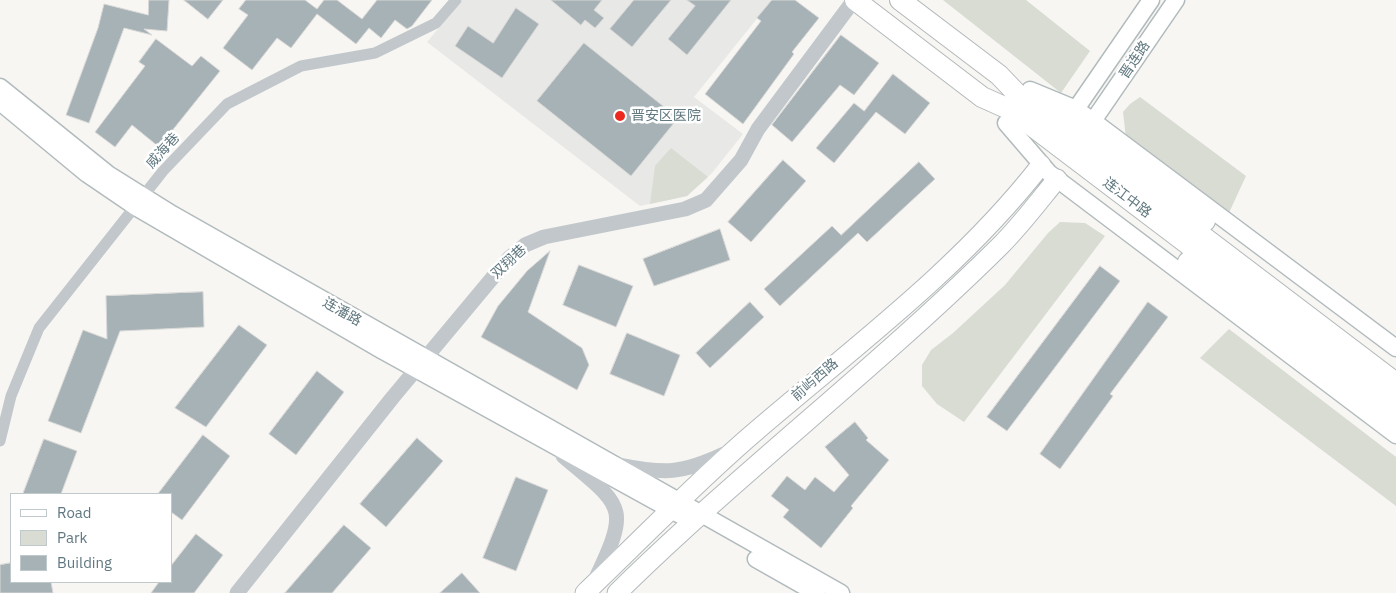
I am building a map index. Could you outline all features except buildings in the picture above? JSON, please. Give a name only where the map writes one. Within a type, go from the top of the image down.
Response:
[{"type":"highway","name":"连江中路","points":[[854,0],[982,97],[1011,110],[1076,150],[1396,383]]},
{"type":"highway","name":"连江中路","points":[[900,0],[999,75],[1076,150],[1396,402]]},
{"type":"highway","points":[[999,75],[1073,114],[1396,366]]},
{"type":"highway","points":[[982,97],[1006,123],[1396,420]]},
{"type":"main road","name":"晋连路","points":[[1073,114],[1151,0]]},
{"type":"main road","name":"晋连路","points":[[1093,121],[1176,0]]},
{"type":"main road","name":"连潘路","points":[[0,87],[138,202]]},
{"type":"main road","name":"连潘路","points":[[0,102],[87,174],[421,364],[547,442],[675,506]]},
{"type":"main road","points":[[1073,114],[1093,121],[1396,348]]},
{"type":"main road","points":[[1006,123],[1041,165],[1057,179],[1396,435]]},
{"type":"main road","name":"前屿西路","points":[[589,590],[735,449],[966,251],[1019,194],[1041,165]]},
{"type":"main road","name":"前屿西路","points":[[617,593],[695,518],[925,317],[1002,244],[1057,179]]},
{"type":"main road","name":"连潘路","points":[[421,364],[615,465],[695,518]]},
{"type":"main road","points":[[695,518],[816,593]]},
{"type":"main road","points":[[695,518],[841,593]]},
{"type":"street","name":"威海巷","points":[[0,441],[11,396],[38,328],[163,171],[227,104],[301,66],[375,53],[436,23],[456,0]]},
{"type":"street","name":"双翔巷","points":[[238,593],[500,268],[530,242],[553,235],[685,209],[706,200],[741,160],[758,129],[854,0]]},
{"type":"street","points":[[547,442],[610,496],[618,511],[614,540],[589,590]]},
{"type":"street","points":[[615,465],[648,471],[680,471],[735,449]]},
{"type":"shaded area","name":"晋安区医院","points":[[462,0],[772,0],[694,97],[743,134],[712,173],[687,196],[640,206],[427,42]]},
{"type":"green space","points":[[943,0],[1026,0],[1090,51],[1061,93]]},
{"type":"green space","points":[[1140,97],[1246,176],[1227,217],[1126,138],[1123,112]]},
{"type":"green space","points":[[671,148],[708,177],[687,196],[650,204],[655,166]]},
{"type":"green space","points":[[1060,222],[1085,223],[1105,236],[964,422],[937,404],[922,386],[922,365],[931,350],[953,333],[1005,285],[1048,233]]},
{"type":"green space","points":[[1229,329],[1396,457],[1396,506],[1200,358]]},
{"type":"place","name":"晋安区医院","points":[[620,116]]}]
